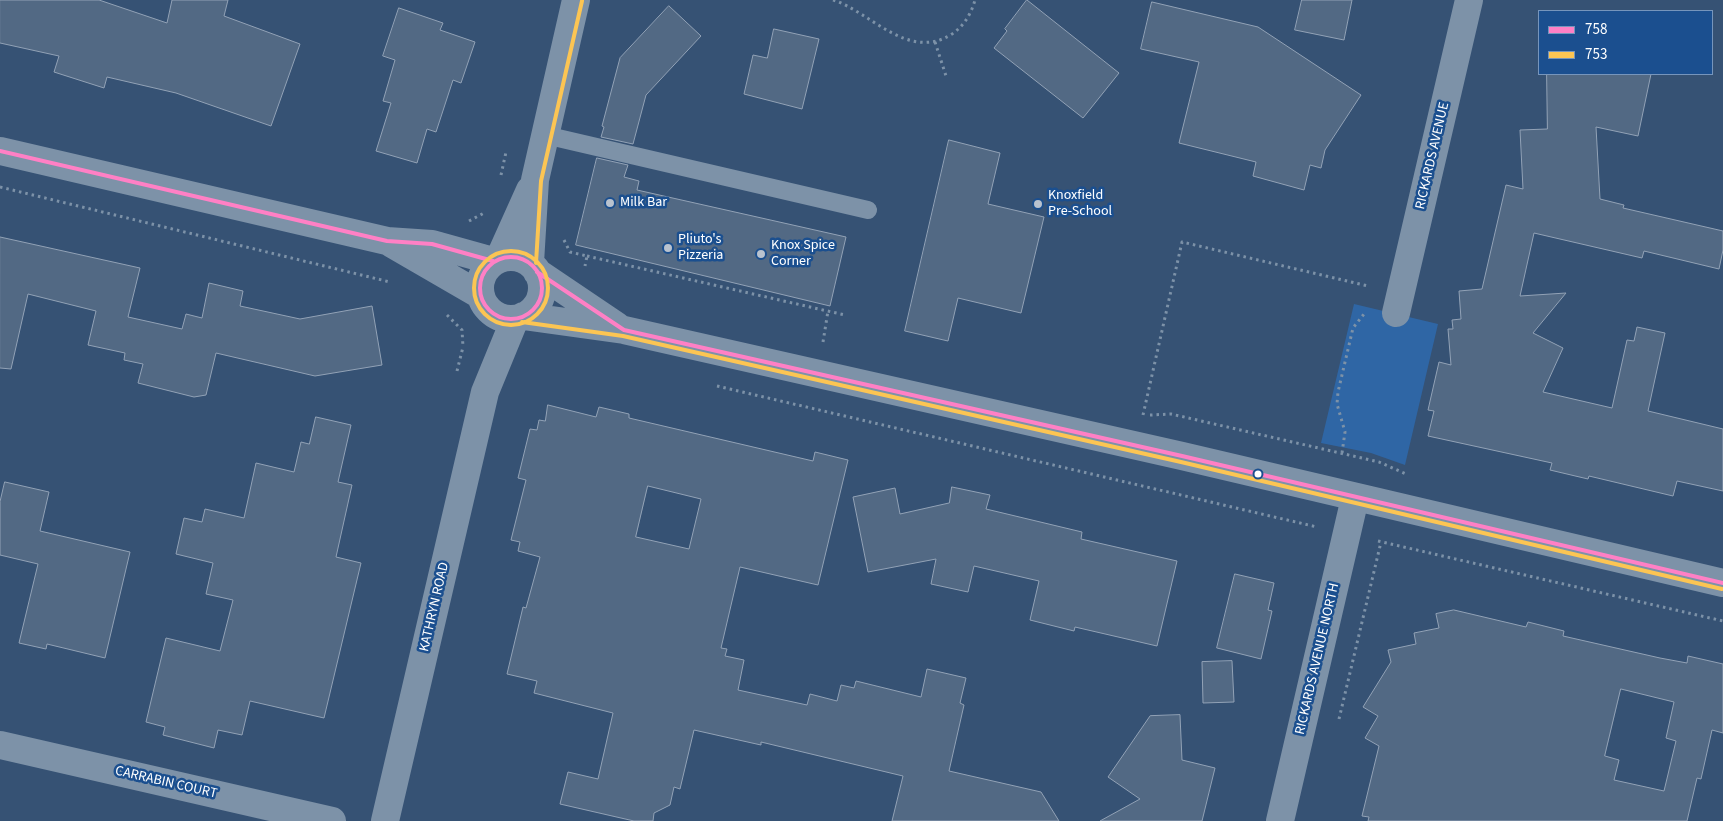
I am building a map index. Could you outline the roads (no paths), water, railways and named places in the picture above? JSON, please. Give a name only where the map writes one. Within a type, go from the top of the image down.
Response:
[{"type":"street","points":[[519,317],[538,302],[542,292],[534,267],[535,180],[576,0]]},
{"type":"street","name":"RICKARDS AVENUE","points":[[1396,313],[1469,0]]},
{"type":"street","points":[[0,151],[386,241],[432,244],[496,260],[515,257],[534,267],[624,330]]},
{"type":"street","points":[[481,298],[482,276],[496,260],[535,180]]},
{"type":"street","points":[[386,241],[481,298],[496,315],[624,330],[1182,456],[1723,583]]},
{"type":"street","name":"KATHRYN ROAD","points":[[481,298],[487,326],[485,392]]},
{"type":"street","name":"KATHRYN ROAD","points":[[385,821],[485,392],[519,317]]},
{"type":"street","name":"RICKARDS AVENUE NORTH","points":[[1280,821],[1355,498]]},
{"type":"street","name":"CARRABIN COURT","points":[[0,745],[332,821]]},
{"type":"lane","points":[[545,135],[868,210]]},
{"type":"place","name":"Milk Bar","points":[[610,203]]},
{"type":"place","name":"Knoxfield Pre-School","points":[[1038,204]]},
{"type":"place","name":"Pliuto's Pizzeria","points":[[668,248]]},
{"type":"place","name":"Knox Spice Corner","points":[[761,254]]}]
